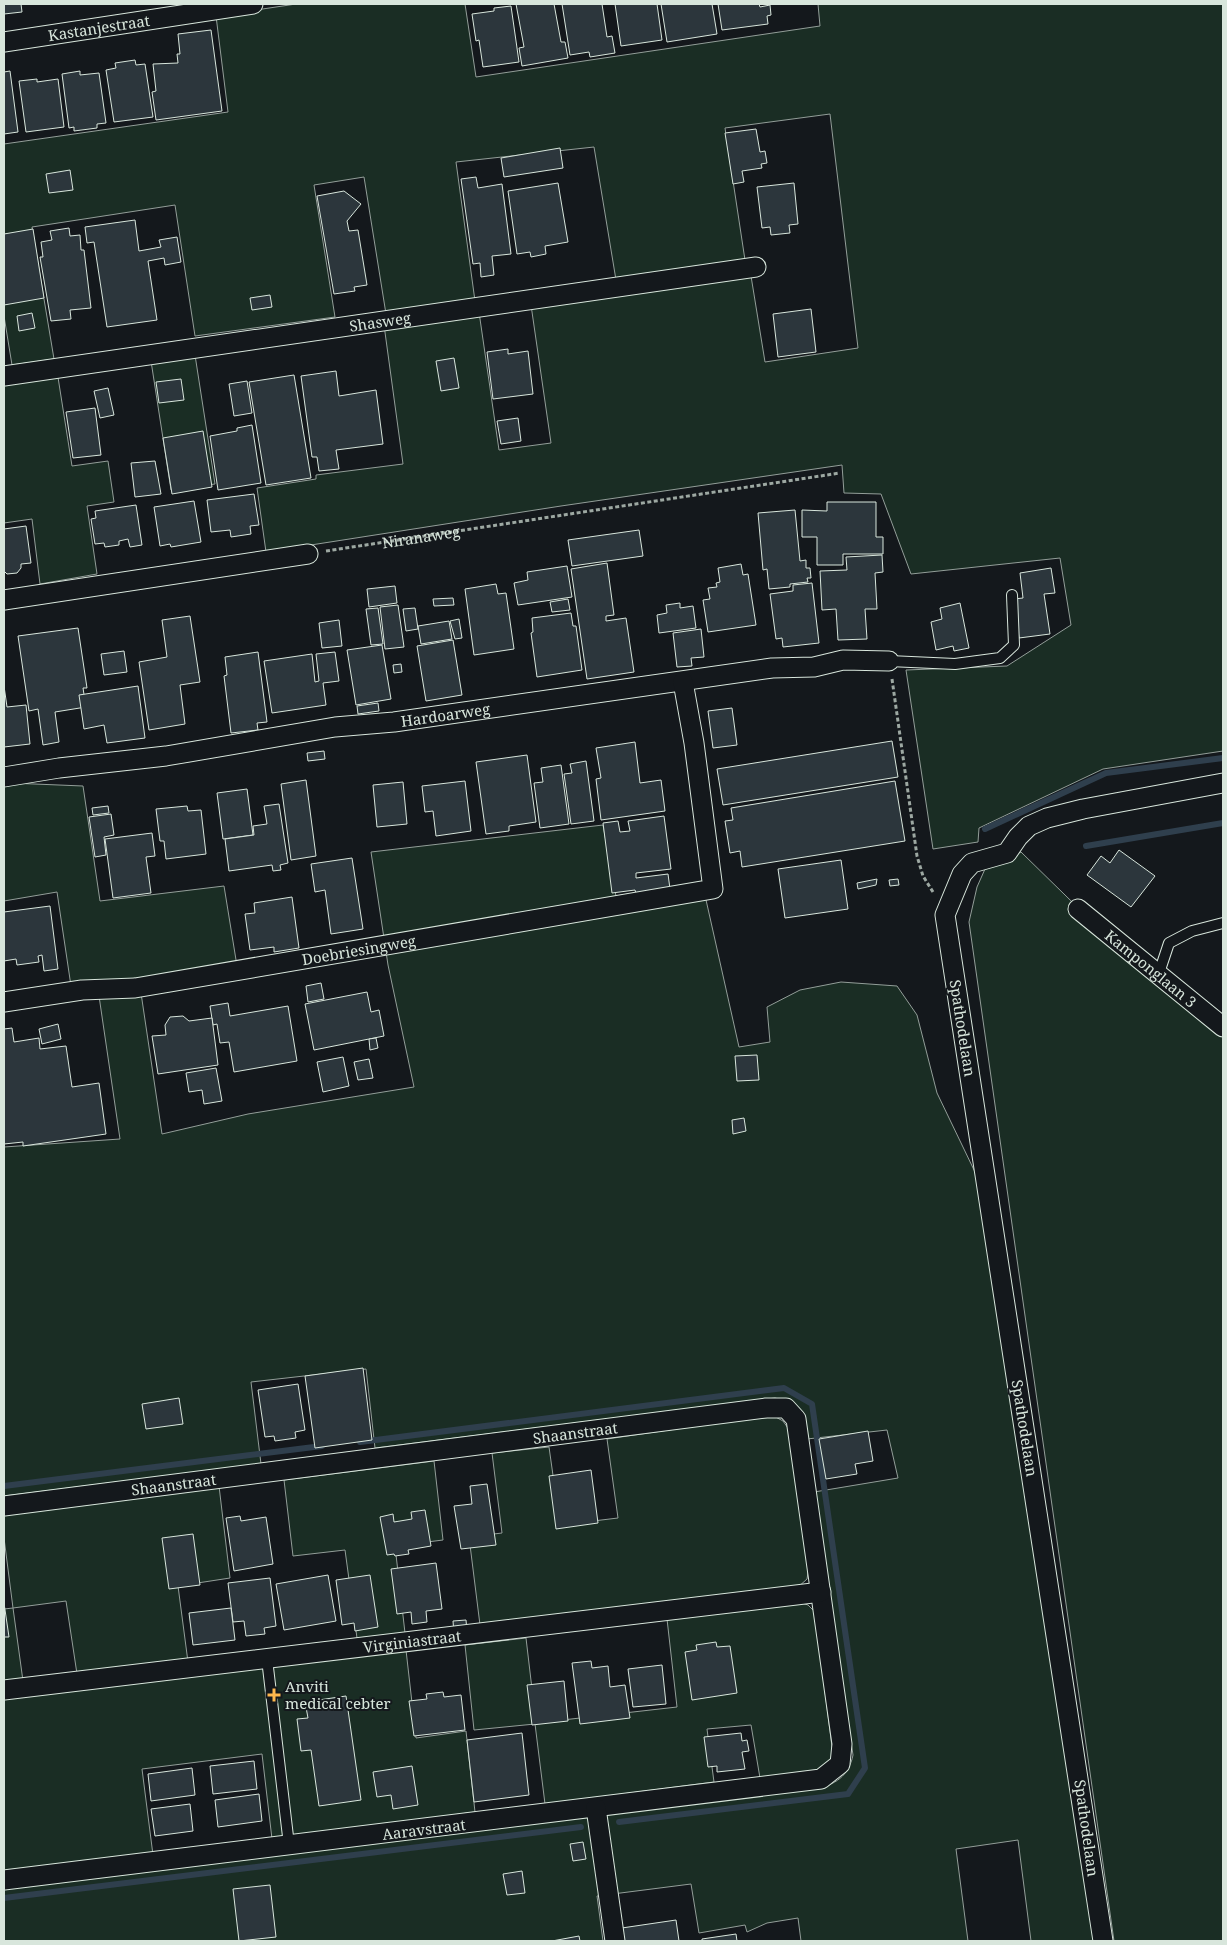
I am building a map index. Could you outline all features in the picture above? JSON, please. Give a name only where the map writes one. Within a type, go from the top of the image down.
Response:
[{"type":"street","name":"Kastanjestraat","points":[[4,42],[253,4]]},
{"type":"street","name":"Shasweg","points":[[4,376],[756,267]]},
{"type":"street","points":[[4,600],[308,554]]},
{"type":"street","name":"Hardoarweg","points":[[4,778],[59,768],[166,756],[335,728],[394,722],[772,668],[814,667],[842,660],[889,661]]},
{"type":"street","name":"Doebriesingweg","points":[[4,1002],[82,990],[135,988],[713,889],[694,743],[683,682]]},
{"type":"street","points":[[945,916],[962,874],[972,863],[1007,853],[1018,836],[1029,826],[1048,818],[1082,809],[1223,783]]},
{"type":"street","name":"Kamponglaan 3","points":[[1078,909],[1223,1027]]},
{"type":"street","name":"Spathodelaan","points":[[945,916],[1103,1941]]},
{"type":"street","name":"Shaanstraat","points":[[4,1506],[756,1409],[786,1408],[796,1419],[842,1744],[840,1764]]},
{"type":"street","name":"Virginiastraat","points":[[4,1690],[821,1592]]},
{"type":"street","name":"Aaravstraat","points":[[4,1880],[821,1779],[840,1764]]},
{"type":"street","points":[[596,1808],[615,1941]]},
{"type":"lane","points":[[889,661],[955,664],[1000,658],[1014,645],[1012,595]]},
{"type":"lane","points":[[1159,973],[1168,943],[1192,931],[1223,923]]},
{"type":"lane","points":[[267,1659],[289,1845]]},
{"type":"path","name":"Niranaweg","points":[[308,554],[840,472]]},
{"type":"path","points":[[889,661],[917,856],[923,876],[945,916]]},
{"type":"green space","points":[[296,4],[465,4],[476,77],[820,26],[818,4],[1223,4],[1223,751],[1103,769],[979,828],[978,842],[933,849],[906,670],[1007,666],[1071,625],[1060,558],[911,574],[881,494],[844,493],[842,465],[266,552],[257,488],[316,479],[316,475],[403,464],[384,325],[479,312],[499,450],[551,443],[531,305],[751,276],[765,362],[858,348],[830,114],[725,128],[745,260],[616,280],[594,147],[456,162],[475,301],[386,314],[364,177],[314,185],[335,317],[195,336],[175,205],[32,227],[54,359],[12,365],[4,316],[4,144],[228,112],[216,16]]},
{"type":"green space","points":[[195,355],[215,484],[171,490],[151,361]]},
{"type":"green space","points":[[57,371],[72,466],[108,461],[114,502],[87,506],[97,574],[40,584],[32,519],[4,523],[4,379]]},
{"type":"green space","points":[[10,783],[83,786],[100,901],[224,886],[237,966],[71,986],[57,892],[4,901],[4,785]]},
{"type":"green space","points":[[603,825],[616,896],[702,882],[739,1047],[770,1042],[767,1007],[800,990],[841,982],[897,986],[917,1015],[937,1093],[987,1197],[1097,1941],[1031,1941],[1018,1840],[956,1849],[968,1941],[801,1941],[798,1918],[767,1923],[747,1932],[745,1925],[699,1933],[691,1884],[597,1896],[603,1941],[4,1941],[4,1889],[815,1789],[835,1782],[848,1769],[853,1755],[814,1492],[898,1478],[887,1430],[807,1439],[786,1401],[775,1398],[375,1448],[366,1369],[251,1382],[261,1464],[4,1496],[4,1147],[120,1139],[99,996],[141,993],[162,1134],[248,1114],[414,1087],[388,965],[371,852]]},
{"type":"green space","points":[[1021,852],[1108,937],[1223,1029],[1223,1941],[1114,1941],[969,922],[977,887],[985,869]]},
{"type":"green space","points":[[772,1415],[783,1421],[790,1431],[809,1566],[807,1579],[797,1588],[480,1625],[469,1537],[502,1533],[492,1453],[549,1447],[560,1525],[618,1518],[607,1439]]},
{"type":"green space","points":[[434,1461],[443,1540],[395,1546],[405,1633],[357,1638],[345,1550],[293,1556],[284,1480]]},
{"type":"green space","points":[[219,1486],[230,1578],[178,1586],[188,1662],[77,1674],[66,1601],[13,1608],[4,1538],[4,1513]]},
{"type":"green space","points":[[799,1602],[808,1605],[815,1612],[833,1755],[828,1765],[818,1770],[760,1778],[751,1725],[707,1729],[714,1782],[545,1804],[535,1724],[474,1730],[465,1645],[526,1638],[536,1723],[677,1707],[667,1619]]},
{"type":"green space","points":[[13,1608],[23,1681],[4,1684],[4,1609]]},
{"type":"green space","points":[[406,1650],[416,1738],[466,1731],[475,1812],[272,1839],[262,1754],[142,1769],[153,1855],[4,1872],[4,1699]]},
{"type":"building","points":[[4,4],[21,4],[22,12],[4,14]]},
{"type":"building","points":[[516,4],[554,4],[561,42],[565,42],[568,58],[522,66],[519,48],[524,47]]},
{"type":"building","points":[[562,4],[602,4],[607,37],[612,36],[615,53],[590,57],[589,52],[570,55]]},
{"type":"building","points":[[615,4],[657,4],[662,40],[621,46]]},
{"type":"building","points":[[661,4],[712,4],[717,34],[667,42]]},
{"type":"building","points":[[718,4],[759,4],[760,7],[770,5],[771,15],[767,16],[768,24],[722,30]]},
{"type":"building","points":[[511,6],[519,62],[483,67],[479,40],[476,41],[472,14]]},
{"type":"building","points":[[211,30],[222,111],[156,120],[152,92],[156,91],[153,64],[178,63],[177,54],[180,54],[178,34]]},
{"type":"building","points":[[135,60],[136,65],[145,64],[153,117],[114,122],[106,70],[116,68],[115,63]]},
{"type":"building","points":[[10,71],[18,132],[4,134],[4,72]]},
{"type":"building","points":[[80,71],[80,75],[99,73],[106,123],[97,124],[97,128],[74,131],[74,127],[69,128],[62,74]]},
{"type":"building","points":[[37,79],[37,82],[58,79],[64,127],[26,132],[19,81]]},
{"type":"building","points":[[756,129],[760,152],[765,151],[767,163],[761,164],[762,168],[742,171],[744,182],[733,184],[725,133]]},
{"type":"building","points":[[560,148],[563,168],[504,177],[501,158]]},
{"type":"building","points":[[70,170],[73,190],[49,193],[46,174]]},
{"type":"building","points":[[476,177],[478,188],[502,184],[511,254],[492,256],[494,275],[481,277],[480,263],[473,264],[461,179]]},
{"type":"building","points":[[558,183],[568,242],[545,246],[546,254],[531,257],[530,252],[517,254],[508,191]]},
{"type":"building","points":[[794,183],[798,224],[789,225],[790,233],[771,235],[770,227],[762,228],[757,187]]},
{"type":"building","points":[[344,191],[361,204],[347,221],[349,231],[358,230],[367,285],[354,287],[355,291],[334,294],[317,196]]},
{"type":"building","points":[[135,220],[139,251],[161,247],[159,240],[177,237],[181,262],[165,265],[164,258],[148,261],[157,320],[107,327],[94,242],[87,243],[85,227]]},
{"type":"building","points":[[69,228],[70,236],[80,235],[81,250],[84,250],[91,308],[70,310],[71,319],[51,321],[40,257],[43,257],[41,242],[52,240],[50,231]]},
{"type":"building","points":[[33,229],[44,298],[4,305],[4,234]]},
{"type":"building","points":[[270,295],[272,307],[252,310],[250,298]]},
{"type":"building","points":[[811,309],[816,352],[778,357],[773,314]]},
{"type":"building","points":[[32,313],[35,328],[19,331],[17,316]]},
{"type":"building","points":[[508,349],[508,354],[528,351],[533,394],[493,399],[487,352]]},
{"type":"building","points":[[454,358],[459,388],[441,391],[436,361]]},
{"type":"building","points":[[336,371],[339,396],[376,390],[383,444],[336,450],[339,469],[319,471],[317,457],[312,457],[301,376]]},
{"type":"building","points":[[294,375],[311,478],[266,485],[249,382]]},
{"type":"building","points":[[181,379],[184,400],[159,403],[156,382]]},
{"type":"building","points":[[247,381],[252,413],[234,416],[229,384]]},
{"type":"building","points":[[108,388],[114,415],[100,418],[94,391]]},
{"type":"building","points":[[95,408],[101,455],[73,458],[66,412]]},
{"type":"building","points":[[518,418],[521,441],[501,444],[497,421]]},
{"type":"building","points":[[252,425],[261,483],[218,490],[210,436],[237,431],[237,428]]},
{"type":"building","points":[[203,431],[212,487],[172,494],[163,438]]},
{"type":"building","points":[[155,461],[161,494],[135,497],[131,463]]},
{"type":"building","points":[[254,494],[259,525],[250,526],[251,534],[231,537],[230,530],[211,532],[207,500]]},
{"type":"building","points":[[194,501],[201,542],[171,547],[170,544],[160,546],[154,507]]},
{"type":"building","points":[[827,502],[876,502],[876,537],[883,537],[883,554],[843,554],[843,565],[817,565],[817,537],[802,537],[802,510],[827,511]]},
{"type":"building","points":[[136,505],[142,545],[130,547],[128,539],[119,541],[119,545],[105,547],[104,543],[95,544],[91,519],[96,518],[95,511]]},
{"type":"building","points":[[795,510],[800,561],[806,560],[806,568],[810,568],[811,578],[807,578],[808,582],[790,584],[790,587],[769,589],[767,569],[763,570],[758,513]]},
{"type":"building","points":[[26,526],[31,563],[21,564],[21,568],[17,573],[7,574],[4,571],[4,529]]},
{"type":"building","points":[[639,530],[643,556],[572,566],[568,540]]},
{"type":"building","points":[[882,555],[883,572],[875,573],[877,609],[865,609],[867,639],[838,640],[836,609],[822,610],[820,571],[847,570],[846,557]]},
{"type":"building","points":[[607,563],[614,615],[606,616],[606,621],[626,618],[634,672],[587,679],[571,569]]},
{"type":"building","points":[[741,564],[743,575],[748,574],[756,625],[708,632],[703,600],[710,599],[708,588],[717,587],[716,583],[720,582],[718,568]]},
{"type":"building","points":[[567,566],[572,597],[518,605],[514,583],[528,580],[527,572]]},
{"type":"building","points":[[1051,568],[1055,593],[1044,594],[1050,634],[1019,638],[1014,599],[1023,598],[1020,573]]},
{"type":"building","points":[[812,583],[819,643],[783,647],[782,638],[776,639],[770,594],[793,591],[793,585]]},
{"type":"building","points":[[496,584],[498,594],[506,593],[514,649],[474,655],[465,589]]},
{"type":"building","points":[[395,586],[397,603],[369,607],[367,589]]},
{"type":"building","points":[[453,598],[454,605],[434,606],[433,599]]},
{"type":"building","points":[[568,599],[570,610],[552,612],[550,602]]},
{"type":"building","points":[[680,603],[680,608],[693,606],[696,628],[659,633],[657,615],[667,613],[666,605]]},
{"type":"building","points":[[960,603],[969,648],[954,651],[953,646],[936,650],[931,622],[942,619],[940,608]]},
{"type":"building","points":[[398,605],[404,647],[385,649],[380,607]]},
{"type":"building","points":[[378,608],[383,644],[371,645],[366,609]]},
{"type":"building","points":[[415,608],[418,629],[406,631],[403,609]]},
{"type":"building","points":[[571,613],[573,626],[576,626],[582,670],[537,677],[531,633],[533,632],[532,618]]},
{"type":"building","points":[[190,616],[200,682],[180,685],[185,724],[149,730],[139,662],[167,657],[162,620]]},
{"type":"building","points":[[459,619],[462,638],[455,639],[450,621]]},
{"type":"building","points":[[339,620],[342,646],[322,648],[319,623]]},
{"type":"building","points":[[449,621],[452,639],[421,644],[418,626]]},
{"type":"building","points":[[78,628],[87,688],[83,688],[86,707],[55,712],[59,742],[43,745],[38,709],[29,711],[18,636]]},
{"type":"building","points":[[701,629],[704,657],[691,658],[692,666],[677,667],[673,633]]},
{"type":"building","points":[[453,640],[462,695],[426,701],[417,646]]},
{"type":"building","points":[[382,645],[391,699],[356,705],[347,650]]},
{"type":"building","points":[[124,651],[127,672],[104,675],[101,654]]},
{"type":"building","points":[[258,652],[267,722],[257,723],[258,730],[231,733],[224,676],[227,675],[225,657]]},
{"type":"building","points":[[335,652],[339,681],[323,683],[326,705],[272,713],[264,661],[312,654],[315,682],[319,681],[316,654]]},
{"type":"building","points":[[401,664],[402,672],[394,673],[393,665]]},
{"type":"building","points":[[4,686],[7,707],[26,705],[30,744],[4,747]]},
{"type":"building","points":[[138,686],[145,738],[107,743],[104,725],[84,729],[79,695]]},
{"type":"building","points":[[378,703],[379,711],[358,714],[357,706]]},
{"type":"building","points":[[732,708],[737,745],[713,748],[708,711]]},
{"type":"building","points":[[892,741],[898,777],[723,805],[717,769]]},
{"type":"building","points":[[635,742],[640,783],[661,780],[665,811],[601,820],[596,779],[601,778],[596,748]]},
{"type":"building","points":[[324,751],[325,759],[308,761],[307,753]]},
{"type":"building","points":[[527,755],[536,822],[509,826],[509,831],[486,834],[476,762]]},
{"type":"building","points":[[586,761],[594,821],[571,824],[564,774],[572,773],[570,764]]},
{"type":"building","points":[[561,765],[569,824],[540,828],[534,783],[543,782],[541,768]]},
{"type":"building","points":[[306,780],[316,856],[291,860],[281,784]]},
{"type":"building","points":[[465,781],[471,831],[436,836],[433,811],[425,812],[422,786]]},
{"type":"building","points":[[895,781],[905,841],[742,867],[740,851],[730,853],[725,821],[733,820],[731,808]]},
{"type":"building","points":[[403,782],[407,824],[377,827],[373,785]]},
{"type":"building","points":[[247,789],[253,835],[223,839],[217,793]]},
{"type":"building","points":[[279,804],[288,863],[280,865],[281,870],[273,871],[272,865],[229,871],[225,839],[254,835],[253,826],[267,824],[264,806]]},
{"type":"building","points":[[108,806],[109,813],[93,815],[92,808]]},
{"type":"building","points":[[187,806],[188,811],[201,810],[206,854],[166,859],[164,841],[160,841],[156,809]]},
{"type":"building","points":[[111,814],[114,835],[104,837],[106,855],[95,857],[89,817]]},
{"type":"building","points":[[664,816],[671,869],[636,873],[636,878],[668,874],[670,889],[636,894],[635,890],[612,893],[603,823],[618,821],[620,832],[630,831],[628,821]]},
{"type":"building","points":[[152,833],[155,856],[146,857],[151,893],[113,898],[105,839]]},
{"type":"building","points":[[1119,850],[1155,876],[1131,907],[1087,875],[1101,856],[1110,863]]},
{"type":"building","points":[[352,858],[363,929],[331,934],[325,890],[315,892],[311,864]]},
{"type":"building","points":[[841,860],[848,909],[785,918],[778,869]]},
{"type":"building","points":[[877,879],[876,885],[858,889],[857,883]]},
{"type":"building","points":[[898,879],[899,885],[890,886],[889,880]]},
{"type":"building","points":[[292,897],[299,948],[274,952],[274,947],[250,950],[245,914],[255,913],[254,903]]},
{"type":"building","points":[[50,906],[58,969],[44,971],[42,955],[38,956],[39,962],[17,965],[16,959],[4,961],[4,912]]},
{"type":"building","points":[[321,983],[324,999],[308,1002],[306,986]]},
{"type":"building","points":[[367,992],[371,1012],[379,1010],[384,1036],[314,1050],[305,1004]]},
{"type":"building","points":[[228,1003],[230,1016],[288,1006],[297,1061],[234,1072],[229,1042],[220,1043],[217,1024],[213,1025],[210,1006]]},
{"type":"building","points":[[183,1016],[189,1021],[212,1018],[218,1065],[158,1074],[152,1036],[166,1035],[165,1025],[170,1017]]},
{"type":"building","points":[[58,1024],[61,1039],[42,1044],[39,1029]]},
{"type":"building","points":[[12,1028],[14,1042],[39,1038],[40,1049],[66,1046],[72,1087],[99,1083],[106,1134],[23,1146],[23,1142],[4,1144],[4,1029]]},
{"type":"building","points":[[376,1038],[378,1048],[370,1050],[369,1039]]},
{"type":"building","points":[[757,1055],[759,1080],[737,1081],[735,1056]]},
{"type":"building","points":[[343,1057],[349,1086],[323,1092],[317,1062]]},
{"type":"building","points":[[369,1059],[373,1078],[358,1080],[354,1062]]},
{"type":"building","points":[[216,1068],[222,1101],[204,1104],[202,1090],[189,1092],[186,1073]]},
{"type":"building","points":[[744,1118],[746,1131],[733,1134],[732,1120]]},
{"type":"building","points":[[363,1368],[372,1440],[315,1448],[305,1376]]},
{"type":"building","points":[[298,1384],[305,1430],[295,1432],[296,1438],[275,1441],[274,1436],[265,1437],[258,1390]]},
{"type":"building","points":[[179,1398],[183,1424],[146,1429],[142,1404]]},
{"type":"building","points":[[868,1431],[873,1461],[855,1464],[857,1474],[826,1479],[819,1439]]},
{"type":"building","points":[[591,1470],[598,1523],[556,1529],[549,1476]]},
{"type":"building","points":[[487,1484],[496,1545],[461,1549],[454,1506],[472,1504],[470,1486]]},
{"type":"building","points":[[425,1510],[431,1546],[408,1550],[409,1554],[387,1555],[380,1517],[393,1514],[394,1522],[412,1519],[411,1512]]},
{"type":"building","points":[[240,1516],[241,1521],[266,1517],[273,1564],[234,1571],[226,1518]]},
{"type":"building","points":[[193,1534],[200,1585],[169,1589],[162,1538]]},
{"type":"building","points":[[436,1563],[442,1609],[426,1611],[427,1622],[412,1624],[411,1612],[397,1614],[391,1569]]},
{"type":"building","points":[[328,1575],[336,1621],[284,1630],[276,1584]]},
{"type":"building","points":[[370,1575],[378,1627],[355,1631],[354,1623],[342,1625],[336,1580]]},
{"type":"building","points":[[270,1578],[276,1626],[264,1628],[265,1634],[246,1636],[244,1621],[233,1622],[228,1583]]},
{"type":"building","points":[[4,1603],[9,1637],[4,1637]]},
{"type":"building","points":[[231,1608],[235,1640],[193,1645],[189,1613]]},
{"type":"building","points":[[466,1620],[467,1632],[454,1634],[453,1621]]},
{"type":"building","points":[[716,1642],[717,1647],[730,1646],[737,1693],[692,1700],[685,1652],[697,1650],[696,1645]]},
{"type":"building","points":[[591,1661],[592,1668],[608,1666],[610,1687],[625,1685],[630,1718],[580,1724],[572,1663]]},
{"type":"building","points":[[662,1665],[666,1704],[633,1707],[628,1669]]},
{"type":"building","points":[[564,1681],[568,1721],[532,1725],[527,1685]]},
{"type":"building","points":[[443,1692],[444,1697],[461,1695],[465,1730],[414,1736],[409,1701],[427,1699],[426,1694]]},
{"type":"building","points":[[346,1696],[361,1800],[319,1806],[311,1750],[301,1751],[297,1719],[308,1718],[305,1702]]},
{"type":"building","points":[[522,1733],[529,1795],[474,1802],[467,1740]]},
{"type":"building","points":[[741,1733],[742,1741],[747,1740],[749,1751],[742,1752],[745,1769],[717,1772],[717,1766],[708,1767],[704,1737]]},
{"type":"building","points":[[254,1761],[257,1789],[213,1794],[210,1766]]},
{"type":"building","points":[[412,1766],[418,1805],[393,1809],[391,1795],[377,1797],[373,1772]]},
{"type":"building","points":[[192,1768],[195,1795],[151,1801],[148,1774]]},
{"type":"building","points":[[259,1794],[262,1821],[218,1827],[215,1800]]},
{"type":"building","points":[[190,1804],[193,1831],[155,1836],[151,1809]]},
{"type":"building","points":[[583,1842],[586,1859],[573,1861],[570,1844]]},
{"type":"building","points":[[522,1871],[525,1893],[507,1895],[503,1874]]},
{"type":"building","points":[[270,1885],[276,1937],[239,1941],[233,1889]]},
{"type":"building","points":[[676,1920],[679,1941],[617,1941],[615,1929]]},
{"type":"building","points":[[736,1934],[737,1941],[702,1941],[702,1939]]},
{"type":"building","points":[[579,1936],[580,1941],[552,1941]]},
{"type":"waterway","points":[[985,829],[1106,773],[1223,758]]},
{"type":"waterway","points":[[1086,846],[1223,823]]},
{"type":"waterway","points":[[360,1442],[784,1388],[812,1404],[865,1768],[848,1794],[619,1822]]},
{"type":"waterway","points":[[4,1486],[322,1446]]},
{"type":"waterway","points":[[4,1898],[581,1827]]},
{"type":"place","name":"Anviti medical cebter","points":[[274,1695]]}]
